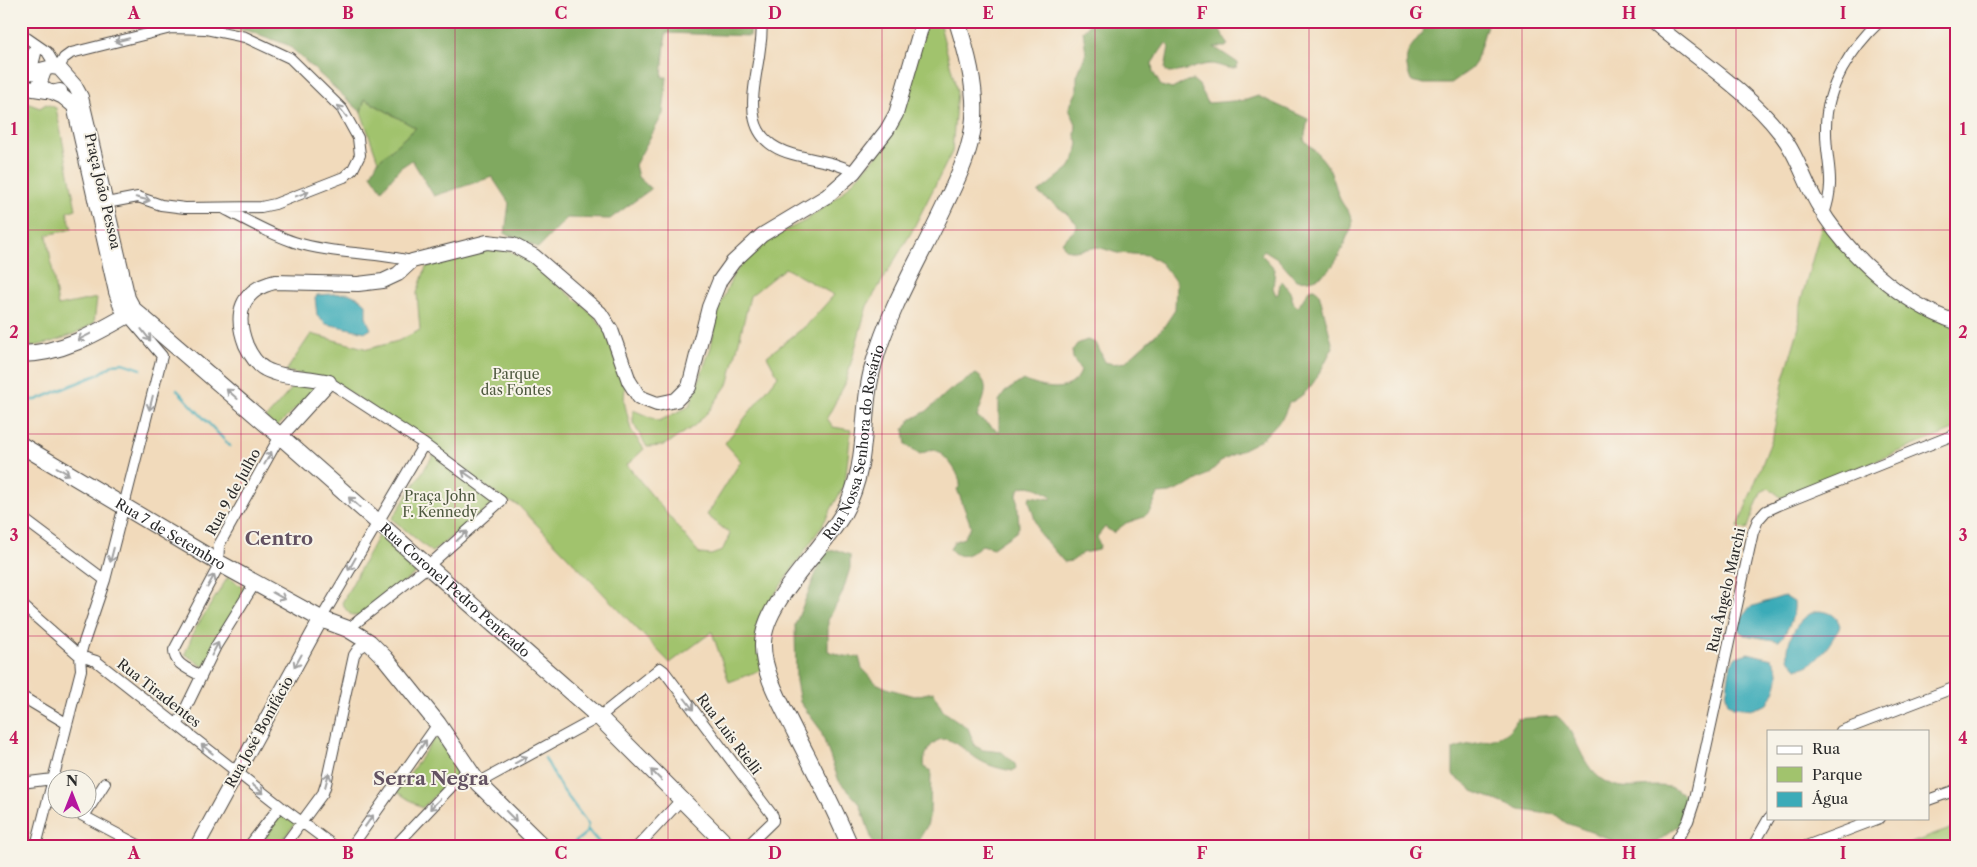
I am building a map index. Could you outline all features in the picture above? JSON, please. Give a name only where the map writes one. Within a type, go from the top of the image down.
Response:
[{"type":"main road","name":"Rua Nossa Senhora do Rosário","points":[[850,846],[775,693],[764,660],[764,629],[777,602],[822,546],[845,511],[852,496],[862,464],[870,377],[874,361],[897,302],[966,158],[972,132],[974,101],[969,63],[957,21]]},
{"type":"main road","name":"Rua Coronel Pedro Penteado","points":[[131,313],[174,344],[599,718],[728,846]]},
{"type":"main road","points":[[21,354],[44,353],[63,348],[131,313]]},
{"type":"main road","name":"Rua 7 de Setembro","points":[[21,445],[219,563],[321,619],[348,629],[369,642],[385,658],[438,724],[478,783],[536,844]]},
{"type":"street","points":[[762,21],[760,54],[753,88],[752,109],[761,133],[772,145],[783,151],[840,164],[854,172]]},
{"type":"street","points":[[224,208],[254,225],[294,242],[412,261],[487,242],[504,243],[527,252],[592,306],[605,320],[615,340],[629,381],[639,397],[657,404],[667,403],[683,395],[689,387],[709,307],[720,280],[733,262],[762,235],[817,203],[854,172],[875,148],[896,114],[923,21]]},
{"type":"street","points":[[1652,21],[1726,80],[1763,113],[1794,153],[1824,214],[1861,260],[1881,277],[1918,303],[1956,322]]},
{"type":"street","points":[[1824,214],[1830,196],[1831,173],[1826,127],[1830,97],[1843,67],[1864,36],[1880,21]]},
{"type":"street","points":[[49,92],[40,82],[71,53],[171,28],[206,29],[245,37],[290,58],[342,109],[358,138],[360,155],[353,169],[336,182],[275,204],[224,208],[172,208],[138,197],[100,205]]},
{"type":"street","points":[[24,36],[34,53],[54,70]]},
{"type":"street","points":[[22,79],[49,92],[63,87],[46,52],[24,36]]},
{"type":"street","points":[[22,79],[31,65],[34,53]]},
{"type":"street","points":[[22,79],[54,70]]},
{"type":"street","name":"Praça João Pessoa","points":[[54,70],[81,97],[116,292],[121,307],[131,313]]},
{"type":"street","name":"Praça João Pessoa","points":[[49,92],[69,100],[74,106],[100,205]]},
{"type":"street","points":[[348,629],[427,567],[498,506],[501,502],[500,498],[424,444],[329,382],[312,377],[276,374],[263,368],[249,352],[244,338],[241,310],[245,301],[255,290],[275,282],[358,284],[383,282],[398,274],[412,261]]},
{"type":"street","points":[[131,313],[162,356]]},
{"type":"street","points":[[55,770],[81,670],[80,656],[105,580],[162,356],[174,344]]},
{"type":"street","points":[[280,436],[329,382]]},
{"type":"street","name":"Rua Ângelo Marchi","points":[[1673,846],[1688,821],[1694,803],[1738,594],[1753,532],[1758,520],[1766,511],[1778,505],[1956,434]]},
{"type":"street","name":"Rua 9 de Julho","points":[[201,676],[179,664],[175,659],[174,650],[219,563],[219,546],[280,436]]},
{"type":"street","points":[[321,619],[424,444]]},
{"type":"street","points":[[21,517],[105,580]]},
{"type":"street","points":[[178,724],[216,646],[255,583]]},
{"type":"street","name":"Rua Tiradentes","points":[[21,604],[80,656],[96,661],[302,822]]},
{"type":"street","name":"Rua José Bonifácio","points":[[197,846],[321,619]]},
{"type":"street","points":[[284,846],[326,784],[355,652],[369,642]]},
{"type":"street","name":"Rua Luis Rielli","points":[[599,718],[657,669],[664,671],[772,814],[773,820],[747,846]]},
{"type":"street","points":[[1843,730],[1956,687]]},
{"type":"street","points":[[21,696],[66,722]]},
{"type":"street","points":[[478,783],[599,718]]},
{"type":"street","points":[[352,846],[438,724]]},
{"type":"street","points":[[395,846],[468,769]]},
{"type":"street","points":[[21,783],[48,780]]},
{"type":"street","points":[[98,794],[105,783]]},
{"type":"street","points":[[1930,799],[1956,790]]},
{"type":"street","points":[[638,846],[681,800]]},
{"type":"street","points":[[249,846],[280,806]]},
{"type":"street","points":[[36,846],[48,814]]},
{"type":"street","points":[[91,820],[140,846]]},
{"type":"street","points":[[1752,846],[1768,820]]},
{"type":"street","points":[[1806,846],[1875,820]]},
{"type":"street","points":[[302,822],[334,846]]},
{"type":"green space","points":[[205,21],[751,21],[750,36],[666,33],[662,77],[667,77],[663,114],[635,165],[638,177],[651,189],[610,219],[567,218],[538,248],[522,239],[505,234],[509,203],[492,177],[434,196],[412,160],[400,168],[382,190],[371,174],[378,161],[416,128],[365,99],[361,112],[288,45],[252,32]]},
{"type":"green space","name":"Parque das Fontes","points":[[927,21],[939,21],[957,91],[952,152],[911,233],[867,306],[845,384],[827,418],[833,427],[851,430],[845,484],[822,526],[766,607],[761,670],[729,682],[712,632],[670,663],[518,505],[505,500],[333,381],[286,371],[311,334],[368,349],[398,341],[420,330],[417,293],[426,267],[490,248],[508,250],[530,262],[593,314],[606,332],[625,387],[624,401],[631,430],[644,449],[627,465],[700,554],[711,555],[722,551],[730,534],[707,515],[741,461],[725,443],[778,376],[767,356],[807,325],[834,295],[785,268],[750,296],[729,382],[709,411],[694,426],[670,442],[661,446],[647,447],[633,423],[633,410],[659,421],[690,406],[711,347],[717,313],[734,273],[753,254],[780,233],[805,221],[841,194],[875,158],[893,131]]},
{"type":"green space","points":[[1092,21],[1215,21],[1228,44],[1226,47],[1214,47],[1238,63],[1237,67],[1230,68],[1210,64],[1168,73],[1165,69],[1169,47],[1166,43],[1152,63],[1153,72],[1161,86],[1172,89],[1193,80],[1199,85],[1208,103],[1246,100],[1258,96],[1308,119],[1304,140],[1329,168],[1337,193],[1351,216],[1351,228],[1335,262],[1330,269],[1316,278],[1296,280],[1277,258],[1264,250],[1261,254],[1275,269],[1273,288],[1276,295],[1278,294],[1280,284],[1283,282],[1290,292],[1294,304],[1298,307],[1309,290],[1314,289],[1319,293],[1333,347],[1310,387],[1297,399],[1289,403],[1283,417],[1261,440],[1224,459],[1209,473],[1189,485],[1170,493],[1158,494],[1150,511],[1144,517],[1126,523],[1113,533],[1105,527],[1097,537],[1100,546],[1098,550],[1083,553],[1072,561],[1064,562],[1039,533],[1029,500],[1030,496],[1051,499],[1052,497],[1037,488],[1025,486],[1021,487],[1017,493],[1019,527],[1016,532],[993,548],[982,545],[962,556],[950,549],[955,541],[964,538],[971,526],[957,489],[960,486],[958,475],[951,464],[937,451],[933,449],[920,454],[906,445],[904,430],[910,420],[927,411],[950,390],[976,374],[981,378],[985,388],[985,394],[977,417],[999,432],[999,401],[1005,392],[1023,380],[1055,388],[1071,384],[1077,379],[1081,371],[1073,358],[1072,351],[1077,344],[1087,340],[1096,343],[1105,362],[1113,364],[1125,362],[1163,328],[1175,310],[1176,282],[1161,263],[1148,255],[1117,253],[1098,247],[1075,251],[1065,249],[1062,242],[1077,228],[1077,224],[1065,212],[1038,193],[1069,168],[1075,158],[1078,143],[1075,136],[1076,124],[1069,108],[1077,91],[1077,76],[1086,53],[1083,31]]},
{"type":"green space","points":[[1428,21],[1488,21],[1476,62],[1471,69],[1450,84],[1424,84],[1411,81],[1406,61],[1410,48]]},
{"type":"green space","points":[[364,99],[416,128],[378,161],[361,112]]},
{"type":"green space","points":[[21,101],[40,108],[46,104],[56,108],[76,209],[67,212],[72,229],[47,235],[58,306],[97,298],[94,323],[59,340],[21,348]]},
{"type":"green space","points":[[1822,225],[1836,243],[1861,268],[1956,328],[1956,429],[1782,498],[1769,488],[1761,492],[1747,530],[1738,527],[1773,436],[1784,378],[1799,327],[1800,304]]},
{"type":"green space","points":[[299,380],[311,380],[317,387],[276,428],[266,418]]},
{"type":"green space","name":"Praça John F. Kennedy","points":[[434,454],[493,504],[432,552],[392,519]]},
{"type":"green space","points":[[380,532],[422,568],[361,616],[354,616],[345,609],[342,603]]},
{"type":"green space","points":[[837,550],[850,555],[850,568],[842,594],[828,620],[828,651],[843,656],[859,657],[862,668],[876,683],[889,689],[915,696],[933,692],[943,711],[968,728],[975,746],[983,750],[1002,752],[1015,764],[1016,768],[1013,771],[998,768],[980,760],[952,741],[946,739],[934,743],[928,750],[924,761],[925,768],[931,771],[930,813],[927,826],[915,846],[874,846],[860,804],[839,781],[820,729],[800,702],[796,681],[795,625],[819,566],[819,559],[824,552]]},
{"type":"green space","points":[[228,577],[248,591],[204,667],[185,654],[194,631]]},
{"type":"green space","points":[[1557,716],[1565,723],[1585,760],[1598,777],[1616,786],[1665,786],[1675,789],[1686,796],[1683,822],[1657,842],[1644,845],[1618,845],[1605,837],[1566,823],[1556,815],[1520,810],[1473,791],[1453,775],[1453,749],[1498,737],[1506,733],[1517,719]]},
{"type":"green space","points":[[436,736],[462,769],[422,808],[397,792]]},
{"type":"green space","points":[[280,810],[296,822],[278,846],[261,834]]},
{"type":"green space","points":[[1956,827],[1956,841],[1942,846],[1903,846]]},
{"type":"water","points":[[348,293],[366,304],[366,317],[371,329],[366,332],[326,324],[317,316],[315,297],[317,295]]},
{"type":"water","points":[[1784,596],[1794,602],[1794,612],[1785,633],[1779,641],[1745,635],[1739,631],[1739,621],[1750,607]]},
{"type":"water","points":[[1816,611],[1831,614],[1837,619],[1840,626],[1828,646],[1817,659],[1811,664],[1797,668],[1788,658],[1791,636],[1804,618]]},
{"type":"water","points":[[1748,653],[1772,659],[1778,670],[1778,681],[1768,704],[1753,709],[1733,707],[1728,703],[1726,695],[1731,664],[1736,657]]},
{"type":"waterway","points":[[21,400],[36,400],[99,374],[114,364],[123,363],[141,369]]},
{"type":"waterway","points":[[177,390],[230,446]]},
{"type":"waterway","points":[[545,758],[560,786],[588,824],[586,833],[570,846]]},
{"type":"waterway","points":[[588,830],[602,846]]},
{"type":"district","name":"Centro","points":[[279,538]]},
{"type":"district","name":"Serra Negra","points":[[431,778]]}]
